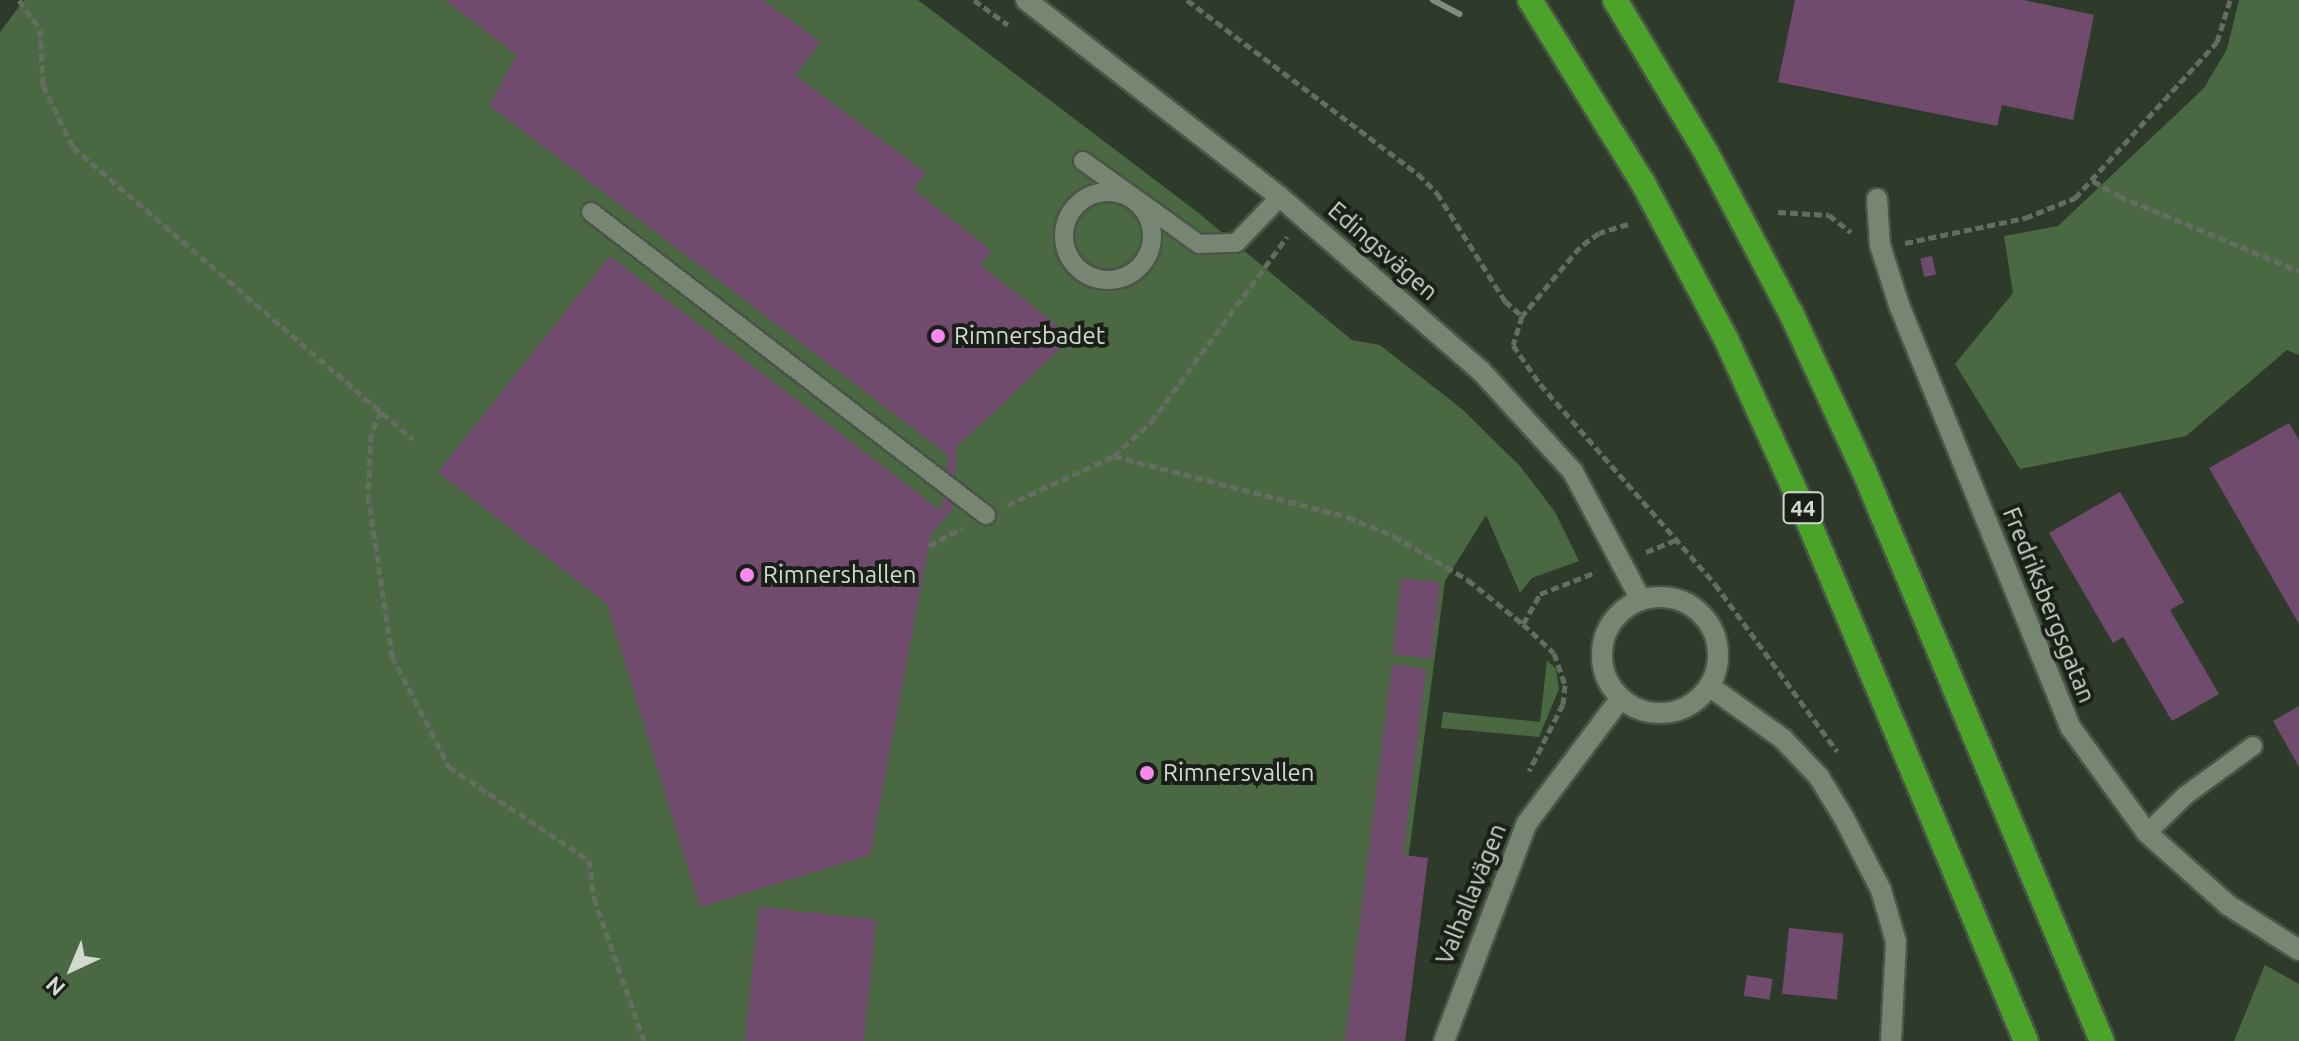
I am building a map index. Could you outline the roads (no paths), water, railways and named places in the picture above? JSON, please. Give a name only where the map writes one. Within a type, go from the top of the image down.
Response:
[{"type":"highway","name":"44","points":[[1530,0],[1642,181],[1726,339],[1799,499],[2026,1041]]},
{"type":"highway","points":[[1615,0],[1707,154],[1791,313],[1864,471],[2102,1041]]},
{"type":"street","name":"Edingsvägen","points":[[1026,0],[1280,197],[1480,370],[1557,451],[1588,493],[1641,600]]},
{"type":"street","name":"Fredriksbergsgatan","points":[[1877,199],[1880,245],[1899,305],[2071,728],[2147,833],[2228,905],[2299,950]]},
{"type":"street","points":[[1641,600],[1682,601],[1706,619],[1718,657],[1709,686],[1696,702],[1668,713],[1647,712],[1621,698],[1605,671],[1604,638],[1618,616],[1641,600]]},
{"type":"street","points":[[1709,686],[1783,739],[1819,777],[1881,890],[1896,942],[1891,1041]]},
{"type":"street","name":"Valhallavägen","points":[[1444,1041],[1527,823],[1621,698]]},
{"type":"lane","points":[[1083,161],[1181,235],[1219,247],[1249,234],[1280,197]]},
{"type":"lane","points":[[1106,192],[1135,200],[1145,211],[1152,241],[1139,268],[1111,280],[1082,271],[1065,246],[1069,216],[1091,195],[1106,192]]},
{"type":"lane","points":[[591,212],[986,515]]},
{"type":"lane","points":[[2147,833],[2186,795],[2253,746]]},
{"type":"railway","points":[[1433,0],[1459,14]]},
{"type":"place","name":"Rimnersbadet","points":[[938,336]]},
{"type":"place","name":"Rimnershallen","points":[[747,575]]},
{"type":"place","name":"Rimnersvallen","points":[[1147,773]]}]
